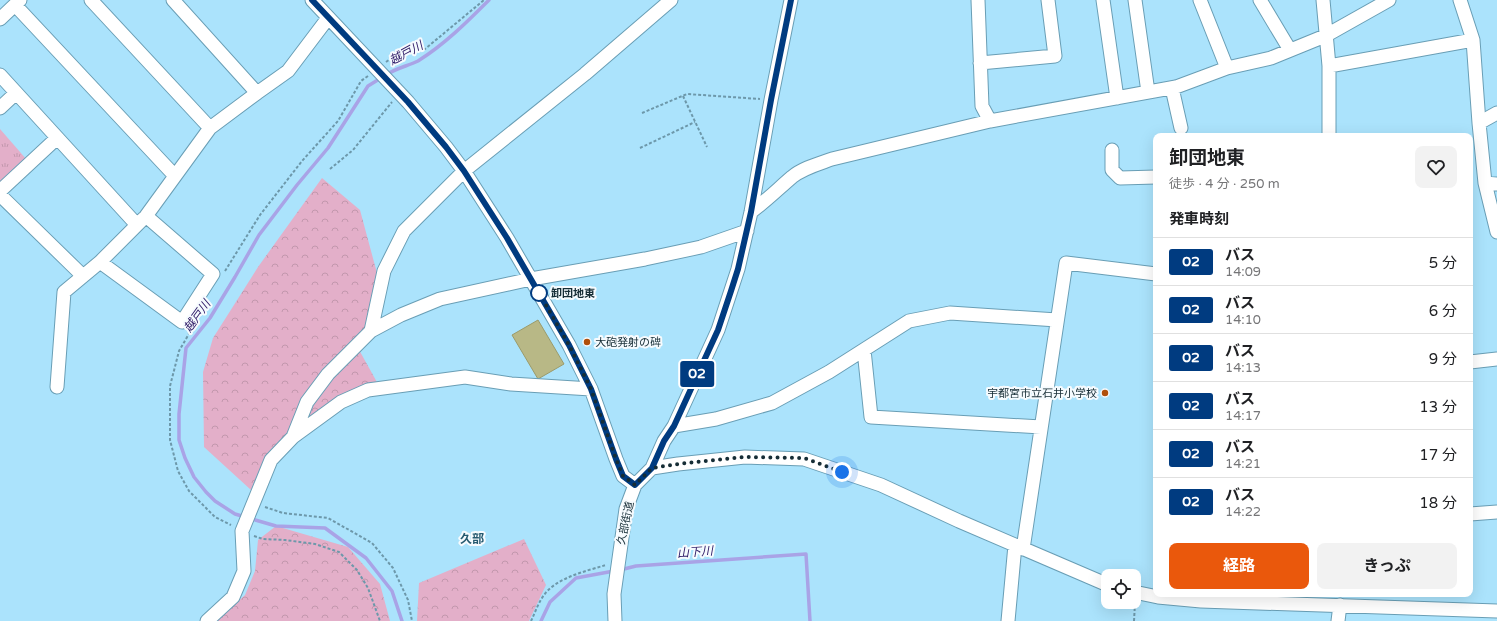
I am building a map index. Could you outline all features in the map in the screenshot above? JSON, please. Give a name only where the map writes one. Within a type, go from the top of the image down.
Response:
[{"type":"street","points":[[91,0],[210,128]]},
{"type":"street","points":[[173,0],[257,93]]},
{"type":"street","points":[[312,0],[398,92],[446,147],[464,171],[496,221],[569,345],[591,389],[623,476],[635,485]]},
{"type":"street","points":[[371,331],[384,271],[404,231],[464,171],[584,74],[671,0]]},
{"type":"street","name":"久部街道","points":[[615,621],[614,594],[626,509],[635,485],[652,468],[664,441],[674,426],[718,330],[738,269],[751,212],[791,0]]},
{"type":"street","points":[[978,0],[982,106],[990,121]]},
{"type":"street","points":[[980,63],[1055,56],[1048,0]]},
{"type":"street","points":[[1103,0],[1117,98]]},
{"type":"street","points":[[1135,0],[1148,92]]},
{"type":"street","points":[[1200,0],[1227,68]]},
{"type":"street","points":[[1260,0],[1290,50]]},
{"type":"street","points":[[1323,0],[1328,66],[1329,133]]},
{"type":"street","points":[[751,212],[793,176],[832,159],[990,121],[1172,88],[1227,68],[1271,58],[1325,36],[1389,0]]},
{"type":"street","points":[[1460,0],[1473,40],[1479,123],[1491,183],[1497,232]]},
{"type":"street","points":[[0,19],[18,2],[175,176]]},
{"type":"street","points":[[56,388],[64,292],[100,262],[142,221],[210,128],[288,71],[328,18]]},
{"type":"street","points":[[1328,66],[1473,40]]},
{"type":"street","points":[[0,75],[57,138],[142,221],[213,274],[182,322],[100,262]]},
{"type":"street","points":[[1172,88],[1181,128]]},
{"type":"street","points":[[0,108],[16,93]]},
{"type":"street","points":[[1479,123],[1497,113]]},
{"type":"street","points":[[0,191],[57,138]]},
{"type":"street","points":[[1112,150],[1112,170],[1120,178],[1153,177]]},
{"type":"street","points":[[0,195],[83,276]]},
{"type":"street","points":[[293,437],[307,402],[328,374],[371,331],[402,315],[440,299],[531,279],[701,247],[746,231]]},
{"type":"street","points":[[1008,621],[1019,547],[1041,427],[1066,263],[1153,274]]},
{"type":"street","points":[[674,426],[716,419],[772,403],[829,372],[909,321],[950,313],[1057,320]]},
{"type":"street","points":[[864,350],[871,417],[1041,427]]},
{"type":"street","points":[[1473,362],[1497,359]]},
{"type":"street","points":[[208,621],[233,597],[244,571],[242,531],[271,460],[293,437],[342,402],[368,390],[465,378],[511,384],[591,389]]},
{"type":"street","points":[[652,468],[745,457],[804,458],[881,485],[1101,582]]},
{"type":"street","points":[[1473,514],[1497,512]]},
{"type":"street","points":[[1141,593],[1153,596]]},
{"type":"street","points":[[1158,597],[1201,601],[1343,601],[1497,611]]},
{"type":"street","points":[[1338,621],[1343,601]]},
{"type":"path","points":[[222,276],[260,215],[302,161],[338,121],[361,81],[394,56],[425,49],[484,0]]},
{"type":"path","points":[[330,169],[353,150],[398,92]]},
{"type":"path","points":[[642,114],[687,94],[771,100]]},
{"type":"path","points":[[683,96],[707,147]]},
{"type":"path","points":[[640,148],[695,122]]},
{"type":"path","points":[[191,330],[179,350],[170,386],[170,440],[178,471],[190,491],[215,517],[242,531],[263,539],[286,540],[315,544],[339,552],[357,570],[364,582],[380,621]]},
{"type":"path","points":[[253,503],[283,513],[328,518],[372,543],[393,568],[408,600],[412,621]]},
{"type":"path","points":[[531,621],[544,595],[560,582],[582,572],[618,561]]},
{"type":"path","points":[[1134,609],[1134,621]]},
{"type":"green space","points":[[0,129],[27,160],[0,185]]},
{"type":"green space","points":[[322,178],[360,210],[381,288],[358,348],[378,384],[265,459],[251,490],[204,447],[203,372],[213,338],[258,267]]},
{"type":"green space","points":[[276,526],[348,547],[380,584],[390,621],[217,621],[245,595],[255,571],[258,540]]},
{"type":"green space","points":[[524,539],[546,585],[529,621],[417,621],[419,583]]},
{"type":"building","points":[[538,320],[564,364],[538,379],[512,335]]},
{"type":"waterway","name":"越戸川","points":[[386,75],[418,61],[428,54],[455,32],[489,0]]},
{"type":"waterway","name":"越戸川","points":[[381,78],[368,86],[328,148],[297,185],[259,235],[210,318],[186,348],[179,414],[179,440],[185,458],[194,477],[215,501],[235,514],[276,526],[325,528],[366,558],[392,591],[402,621]]},
{"type":"waterway","name":"山下川","points":[[620,570],[636,566],[806,554],[810,621]]},
{"type":"waterway","name":"山下川","points":[[541,621],[550,602],[576,578],[614,571]]},
{"type":"bus line","name":"02","points":[[312,0],[408,102],[446,147],[486,204],[579,363],[591,389],[623,476],[635,485],[652,468],[664,441],[674,426],[718,330],[731,291],[738,269],[751,212],[791,0]]},
{"type":"place","name":"卸団地東","points":[[539,293]]},
{"type":"place","name":"大砲発射の碑","points":[[587,342]]},
{"type":"place","name":"宇都宮市立石井小学校","points":[[1105,393]]},
{"type":"district","name":"久部","points":[[472,539]]},
{"type":"route","points":[[539,293],[579,363],[591,389],[623,476],[635,485],[652,468],[745,457],[804,458],[842,472]]}]
